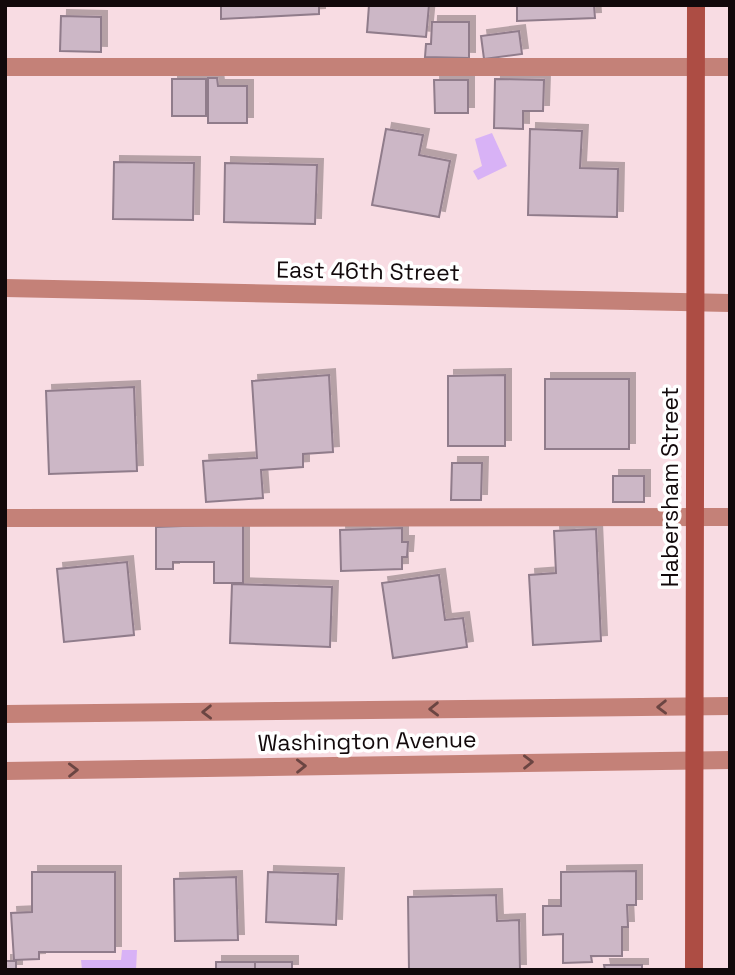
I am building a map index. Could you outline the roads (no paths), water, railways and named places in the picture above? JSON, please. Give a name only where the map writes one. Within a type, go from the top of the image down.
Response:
[{"type":"street","name":"Habersham Street","points":[[694,970],[696,5]]},
{"type":"street","points":[[5,67],[730,67]]},
{"type":"street","name":"East 46th Street","points":[[5,288],[730,303]]},
{"type":"street","points":[[5,519],[730,517]]},
{"type":"street","name":"Washington Avenue","points":[[5,714],[730,706]]},
{"type":"street","name":"Washington Avenue","points":[[5,771],[730,760]]}]
